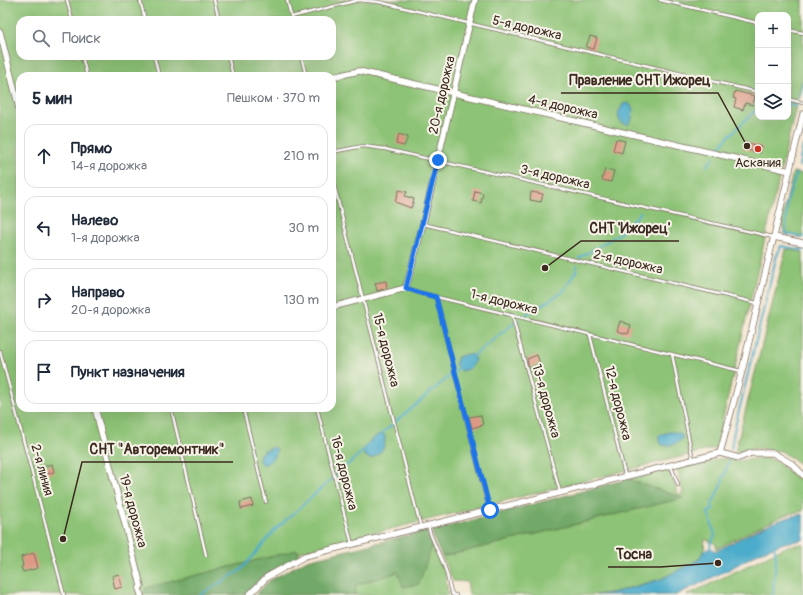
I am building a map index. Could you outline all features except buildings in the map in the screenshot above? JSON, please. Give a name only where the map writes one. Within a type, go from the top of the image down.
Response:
[{"type":"street","name":"20-я дорожка","points":[[406,288],[423,224],[475,0]]},
{"type":"street","points":[[0,32],[16,96]]},
{"type":"street","name":"4-я дорожка","points":[[336,76],[359,71],[790,171]]},
{"type":"street","points":[[720,453],[742,371],[803,114]]},
{"type":"street","points":[[774,238],[803,243]]},
{"type":"street","points":[[336,306],[406,288]]},
{"type":"street","name":"19-я дорожка","points":[[95,412],[141,586],[139,589],[141,595]]},
{"type":"street","points":[[249,595],[267,577],[305,556],[720,453],[739,458],[751,454],[773,453],[792,464],[803,475]]},
{"type":"lane","points":[[67,0],[71,16]]},
{"type":"lane","points":[[140,0],[144,16]]},
{"type":"lane","points":[[214,0],[218,16]]},
{"type":"lane","points":[[287,0],[291,16]]},
{"type":"lane","name":"5-я дорожка","points":[[299,16],[359,0],[378,2],[755,91]]},
{"type":"lane","points":[[660,0],[755,22]]},
{"type":"lane","points":[[791,31],[803,33]]},
{"type":"lane","points":[[83,60],[86,72]]},
{"type":"lane","points":[[155,60],[158,72]]},
{"type":"lane","points":[[229,60],[232,72]]},
{"type":"lane","points":[[302,60],[305,72]]},
{"type":"lane","points":[[791,100],[803,103]]},
{"type":"lane","name":"3-я дорожка","points":[[336,151],[363,146],[385,149],[774,238]]},
{"type":"lane","name":"15-я дорожка","points":[[336,193],[421,528]]},
{"type":"lane","name":"2-я дорожка","points":[[423,224],[758,303]]},
{"type":"lane","name":"1-я дорожка","points":[[406,288],[512,317],[590,334],[742,371]]},
{"type":"lane","points":[[436,297],[490,510]]},
{"type":"lane","name":"13-я дорожка","points":[[512,317],[560,493]]},
{"type":"lane","name":"12-я дорожка","points":[[590,334],[626,476]]},
{"type":"lane","name":"2-я линия","points":[[0,351],[64,595]]},
{"type":"lane","points":[[672,354],[693,460]]},
{"type":"lane","points":[[172,412],[206,555]]},
{"type":"lane","points":[[244,412],[266,502]]},
{"type":"lane","name":"16-я дорожка","points":[[318,412],[352,544]]},
{"type":"lane","points":[[671,465],[678,485]]},
{"type":"lane","points":[[428,526],[432,540],[446,570],[450,591],[456,595]]},
{"type":"green space","points":[[0,0],[803,0],[803,76],[716,448],[303,551],[143,595],[0,595]]},
{"type":"green space","points":[[793,172],[803,174],[803,238],[785,234],[781,223]]},
{"type":"green space","points":[[786,249],[803,252],[803,466],[781,451],[757,448],[735,452]]},
{"type":"green space","points":[[723,458],[735,461],[764,458],[775,460],[803,483],[803,511],[785,515],[716,549],[716,544],[705,539],[704,551],[698,560],[661,579],[616,592],[596,595],[469,595],[467,582],[453,581],[442,557],[682,498],[628,479],[670,470],[678,495],[683,493],[677,468]]},
{"type":"green space","points":[[628,479],[683,498],[442,557],[434,540],[432,531]]},
{"type":"green space","points":[[426,531],[432,545],[419,584],[403,587],[398,572],[356,585],[355,595],[255,595],[269,581],[307,560]]},
{"type":"green space","points":[[803,544],[803,595],[687,595],[788,546]]},
{"type":"green space","points":[[432,545],[445,572],[448,595],[355,595],[356,585],[398,572],[426,560]]},
{"type":"green space","points":[[297,550],[300,555],[265,575],[244,595],[146,595],[145,588]]},
{"type":"water","points":[[629,103],[633,109],[632,119],[628,125],[619,120],[618,113],[623,104]]},
{"type":"water","points":[[466,354],[473,355],[475,361],[469,369],[461,371],[455,365],[458,357]]},
{"type":"water","points":[[669,432],[676,432],[683,436],[677,443],[662,445],[659,441],[659,435]]},
{"type":"water","points":[[379,434],[385,435],[384,447],[380,453],[370,459],[364,455],[363,450],[369,442]]},
{"type":"water","points":[[275,447],[277,449],[271,460],[264,465],[259,461],[260,454],[265,450]]},
{"type":"water","points":[[803,514],[803,540],[784,543],[760,552],[728,570],[676,595],[596,595],[616,592],[661,579],[698,560],[704,551],[710,548],[716,551],[769,524]]},
{"type":"waterway","points":[[799,98],[803,82]]},
{"type":"waterway","points":[[791,105],[797,106]]},
{"type":"waterway","points":[[717,151],[726,139],[755,111]]},
{"type":"waterway","points":[[799,166],[803,145]]},
{"type":"waterway","points":[[707,166],[714,157]]},
{"type":"waterway","points":[[797,173],[787,201],[786,234],[803,237]]},
{"type":"waterway","points":[[579,258],[619,234],[641,212]]},
{"type":"waterway","points":[[731,449],[734,431],[776,258],[781,246],[803,250]]},
{"type":"waterway","points":[[525,315],[563,292],[576,271],[577,266]]},
{"type":"waterway","points":[[472,357],[518,320]]},
{"type":"waterway","points":[[379,436],[459,368]]},
{"type":"waterway","points":[[200,595],[241,570],[276,529],[364,450]]},
{"type":"waterway","points":[[712,551],[710,545],[715,535],[708,512],[713,510],[712,504],[729,461]]},
{"type":"waterway","points":[[773,595],[776,557],[774,544]]},
{"type":"place","name":"Правление СНТ Ижорец","points":[[747,146]]},
{"type":"place","name":"Аскания","points":[[758,149]]},
{"type":"place","name":"СНТ 'Ижорец'","points":[[545,268]]},
{"type":"place","name":"СНТ \"Авторемонтник\"","points":[[63,539]]},
{"type":"place","name":"Тосна","points":[[718,563]]},
{"type":"route","points":[[438,160],[406,288],[436,297],[490,510]]}]
